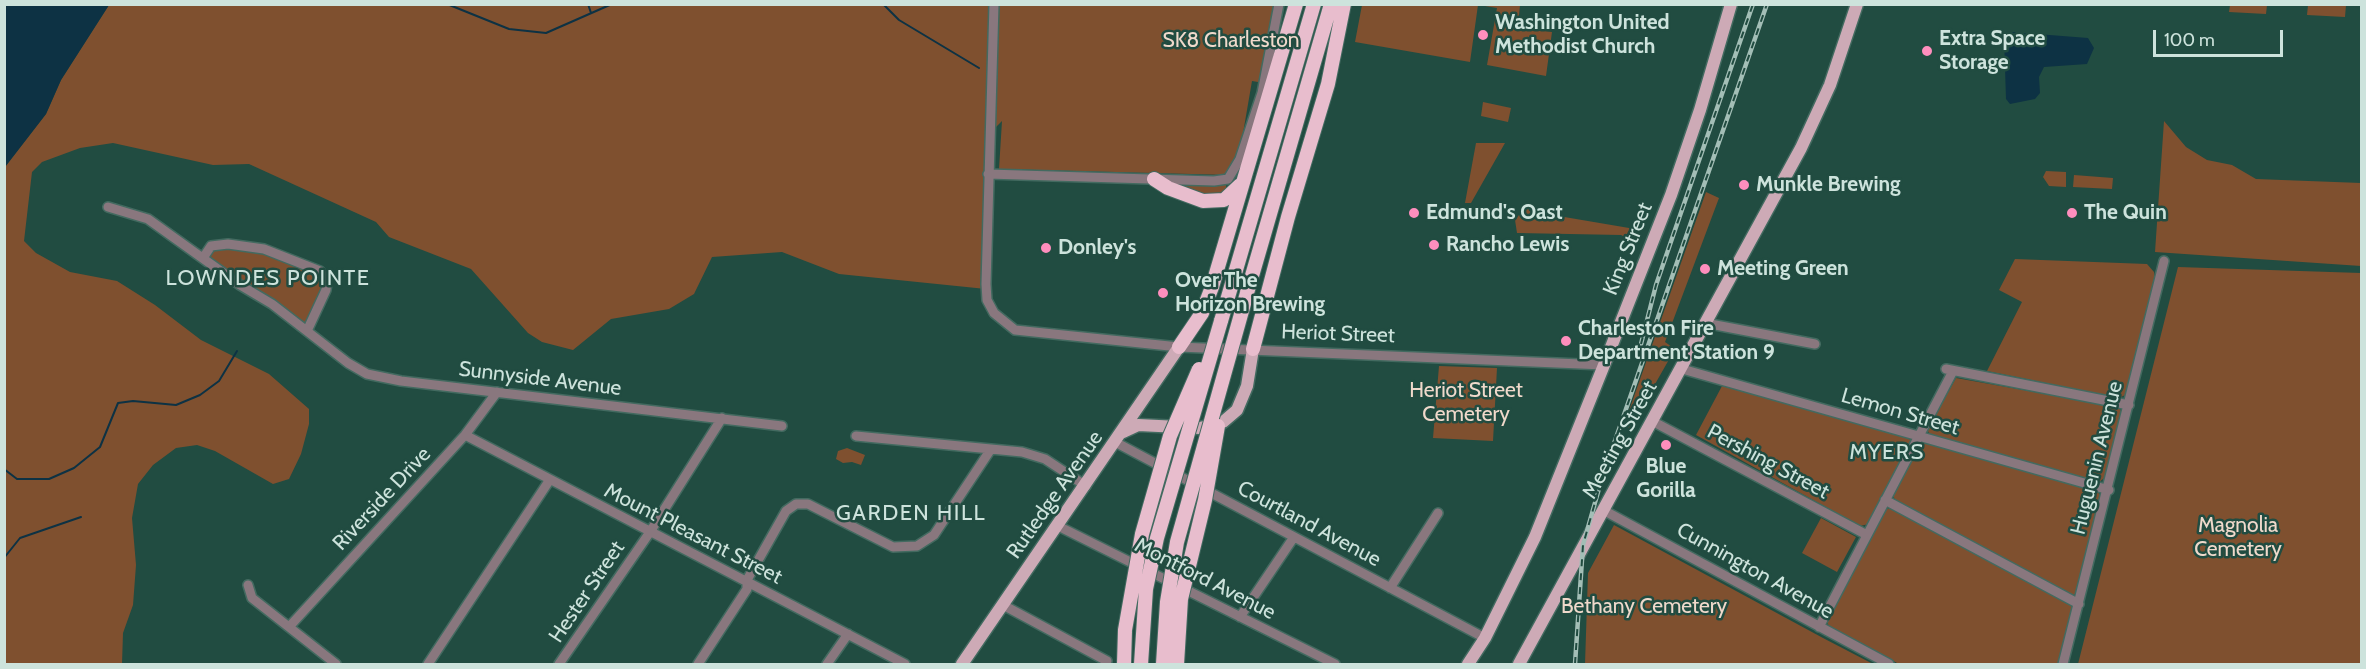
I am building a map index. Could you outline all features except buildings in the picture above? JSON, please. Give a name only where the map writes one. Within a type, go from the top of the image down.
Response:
[{"type":"highway","points":[[1179,346],[1202,313],[1296,4]]},
{"type":"highway","points":[[1141,664],[1146,589],[1157,538],[1314,4]]},
{"type":"highway","points":[[1163,664],[1167,602],[1177,542],[1331,4]]},
{"type":"highway","points":[[1253,349],[1328,84],[1344,4]]},
{"type":"highway","points":[[1154,179],[1193,198],[1212,202],[1224,200],[1241,183]]},
{"type":"highway","points":[[1124,664],[1125,630],[1136,562],[1170,436],[1221,321]]},
{"type":"highway","points":[[1177,664],[1181,599],[1205,500],[1230,359]]},
{"type":"main road","name":"King Street","points":[[1468,664],[1485,638],[1535,537],[1604,365],[1671,195],[1700,110],[1731,4]]},
{"type":"main road","name":"Meeting Street","points":[[1519,664],[1682,369],[1821,105],[1857,4]]},
{"type":"main road","name":"Rutledge Avenue","points":[[962,664],[1086,486],[1179,346]]},
{"type":"main road","points":[[1119,437],[1138,425],[1161,424],[1200,428],[1223,422],[1237,410],[1244,394],[1253,349]]},
{"type":"street","points":[[994,4],[988,174],[1154,179],[1228,178],[1240,159],[1262,93],[1279,4]]},
{"type":"street","name":"Heriot Street","points":[[988,174],[987,300],[1002,322],[1015,330],[1030,334],[1179,346],[1604,365]]},
{"type":"street","name":"Sunnyside Avenue","points":[[108,207],[148,219],[240,285],[272,304],[348,363],[367,374],[401,381],[782,426]]},
{"type":"street","points":[[202,258],[211,246],[228,244],[264,249],[320,271],[327,283],[326,290],[307,331]]},
{"type":"street","name":"Huguenin Avenue","points":[[2063,664],[2109,490],[2164,261]]},
{"type":"street","points":[[1705,323],[1815,344]]},
{"type":"street","name":"Lemon Street","points":[[1682,369],[2109,490]]},
{"type":"street","points":[[1819,627],[1919,436],[1949,370],[2129,405]]},
{"type":"street","name":"Riverside Drive","points":[[289,627],[465,435],[497,392]]},
{"type":"street","name":"Hester Street","points":[[559,664],[650,532],[722,418]]},
{"type":"street","name":"Pershing Street","points":[[1652,421],[1867,536]]},
{"type":"street","name":"Mount Pleasant Street","points":[[465,435],[549,481],[747,580],[905,664]]},
{"type":"street","points":[[856,436],[1016,450],[1045,459],[1086,486]]},
{"type":"street","name":"Courtland Avenue","points":[[1119,437],[1294,537],[1485,638]]},
{"type":"street","points":[[698,664],[747,589],[747,580],[782,516],[796,504],[813,506],[893,547],[906,549],[922,544],[934,536],[991,449]]},
{"type":"street","points":[[428,664],[549,481]]},
{"type":"street","points":[[1885,500],[2079,604]]},
{"type":"street","name":"Cunnington Avenue","points":[[1603,510],[1889,664]]},
{"type":"street","points":[[1390,588],[1438,513]]},
{"type":"street","name":"Montford Avenue","points":[[1058,526],[1335,664]]},
{"type":"street","points":[[1240,617],[1294,537]]},
{"type":"street","points":[[248,585],[252,598],[336,664]]},
{"type":"street","points":[[1003,605],[1107,661]]},
{"type":"street","points":[[827,664],[848,634]]},
{"type":"green space","name":"SK8 Charleston","points":[[109,5],[1279,5],[1264,83],[1252,81],[1242,139],[1230,175],[999,169],[1002,121],[988,135],[986,289],[839,274],[782,252],[712,257],[694,294],[669,309],[611,319],[573,350],[542,342],[528,333],[471,269],[389,237],[376,222],[249,164],[213,165],[113,143],[80,148],[42,162],[32,172],[24,241],[36,253],[70,272],[117,281],[155,305],[201,340],[269,374],[309,409],[309,424],[301,454],[289,479],[273,484],[215,451],[197,445],[176,448],[153,465],[138,484],[132,518],[136,565],[133,605],[123,633],[122,664],[5,664],[5,167],[46,114],[61,80]]},
{"type":"green space","points":[[1362,5],[1478,5],[1470,62],[1355,42]]},
{"type":"green space","points":[[1479,5],[1520,5],[1519,16],[1540,30],[1552,32],[1546,76],[1487,65],[1497,8]]},
{"type":"green space","points":[[2230,5],[2267,5],[2266,14],[2229,12]]},
{"type":"green space","points":[[2308,5],[2346,5],[2345,17],[2307,15]]},
{"type":"green space","points":[[1483,102],[1511,108],[1508,122],[1481,116]]},
{"type":"green space","points":[[2164,121],[2186,147],[2207,160],[2232,165],[2256,179],[2361,183],[2361,266],[2155,252]]},
{"type":"green space","points":[[1476,143],[1505,143],[1471,203],[1465,203]]},
{"type":"green space","points":[[2046,171],[2066,172],[2066,187],[2049,186],[2043,177]]},
{"type":"green space","points":[[2074,175],[2113,178],[2112,189],[2073,187]]},
{"type":"green space","points":[[1172,182],[1226,183],[1226,190],[1222,196],[1203,197]]},
{"type":"green space","points":[[1706,192],[1719,198],[1665,342],[1675,349],[1630,428],[1626,428],[1625,422]]},
{"type":"green space","points":[[1528,204],[1529,211],[1635,229],[1641,225],[1635,242],[1621,235],[1517,233],[1515,220]]},
{"type":"green space","points":[[211,246],[264,249],[320,271],[327,283],[307,331],[203,258]]},
{"type":"green space","points":[[2015,259],[2147,264],[2154,272],[2155,279],[2125,395],[2119,398],[1987,371],[2022,302],[1999,290]]},
{"type":"green space","name":"Magnolia Cemetery","points":[[2178,267],[2361,273],[2361,664],[2078,664]]},
{"type":"green space","name":"Heriot Street Cemetery","points":[[1439,366],[1497,368],[1493,441],[1433,438]]},
{"type":"green space","points":[[1956,378],[2119,407],[2122,413],[2107,476],[2099,482],[1930,434],[1927,430]]},
{"type":"green space","points":[[1722,386],[1907,436],[1911,441],[1869,524],[1860,526],[1696,435]]},
{"type":"green space","points":[[1927,442],[2096,490],[2101,496],[2078,592],[2072,596],[1895,500],[1893,495],[1919,444]]},
{"type":"green space","points":[[847,448],[865,455],[861,465],[852,462],[843,463],[836,459],[838,451]]},
{"type":"green space","points":[[1891,508],[2072,606],[2058,664],[1899,664],[1829,627],[1827,621],[1886,509]]},
{"type":"green space","points":[[1821,518],[1856,537],[1837,572],[1802,553]]},
{"type":"green space","name":"Bethany Cemetery","points":[[1614,525],[1873,664],[1585,664],[1588,573]]},
{"type":"water","points":[[5,4],[109,5],[61,80],[46,114],[5,167]]},
{"type":"water","points":[[2011,32],[2088,38],[2094,48],[2087,64],[2044,67],[2039,77],[2040,93],[2035,99],[2010,104],[2006,99],[2004,36]]},
{"type":"waterway","points":[[447,4],[509,29],[546,33],[612,4]]},
{"type":"waterway","points":[[588,4],[591,13]]},
{"type":"waterway","points":[[883,4],[899,20],[979,68]]},
{"type":"waterway","points":[[4,469],[17,479],[49,479],[74,468],[100,447],[118,403],[133,401],[176,405],[200,395],[219,381],[237,351]]},
{"type":"waterway","points":[[4,558],[20,538],[81,517]]},
{"type":"railway","points":[[1641,344],[1656,285],[1753,4]]},
{"type":"railway","points":[[1575,664],[1583,545],[1602,478],[1767,4]]},
{"type":"place","name":"Washington United Methodist Church","points":[[1483,35]]},
{"type":"place","name":"Extra Space Storage","points":[[1927,51]]},
{"type":"place","name":"Munkle Brewing","points":[[1744,185]]},
{"type":"place","name":"Edmund's Oast","points":[[1414,213]]},
{"type":"place","name":"The Quin","points":[[2072,213]]},
{"type":"place","name":"Rancho Lewis","points":[[1434,245]]},
{"type":"place","name":"Donley's","points":[[1046,248]]},
{"type":"place","name":"Meeting Green","points":[[1705,269]]},
{"type":"place","name":"Over The Horizon Brewing","points":[[1163,293]]},
{"type":"place","name":"Charleston Fire Department Station 9","points":[[1566,341]]},
{"type":"place","name":"Blue Gorilla","points":[[1666,445]]},
{"type":"district","name":"LOWNDES POINTE","points":[[268,279]]},
{"type":"district","name":"MYERS","points":[[1887,453]]},
{"type":"district","name":"GARDEN HILL","points":[[911,514]]}]
